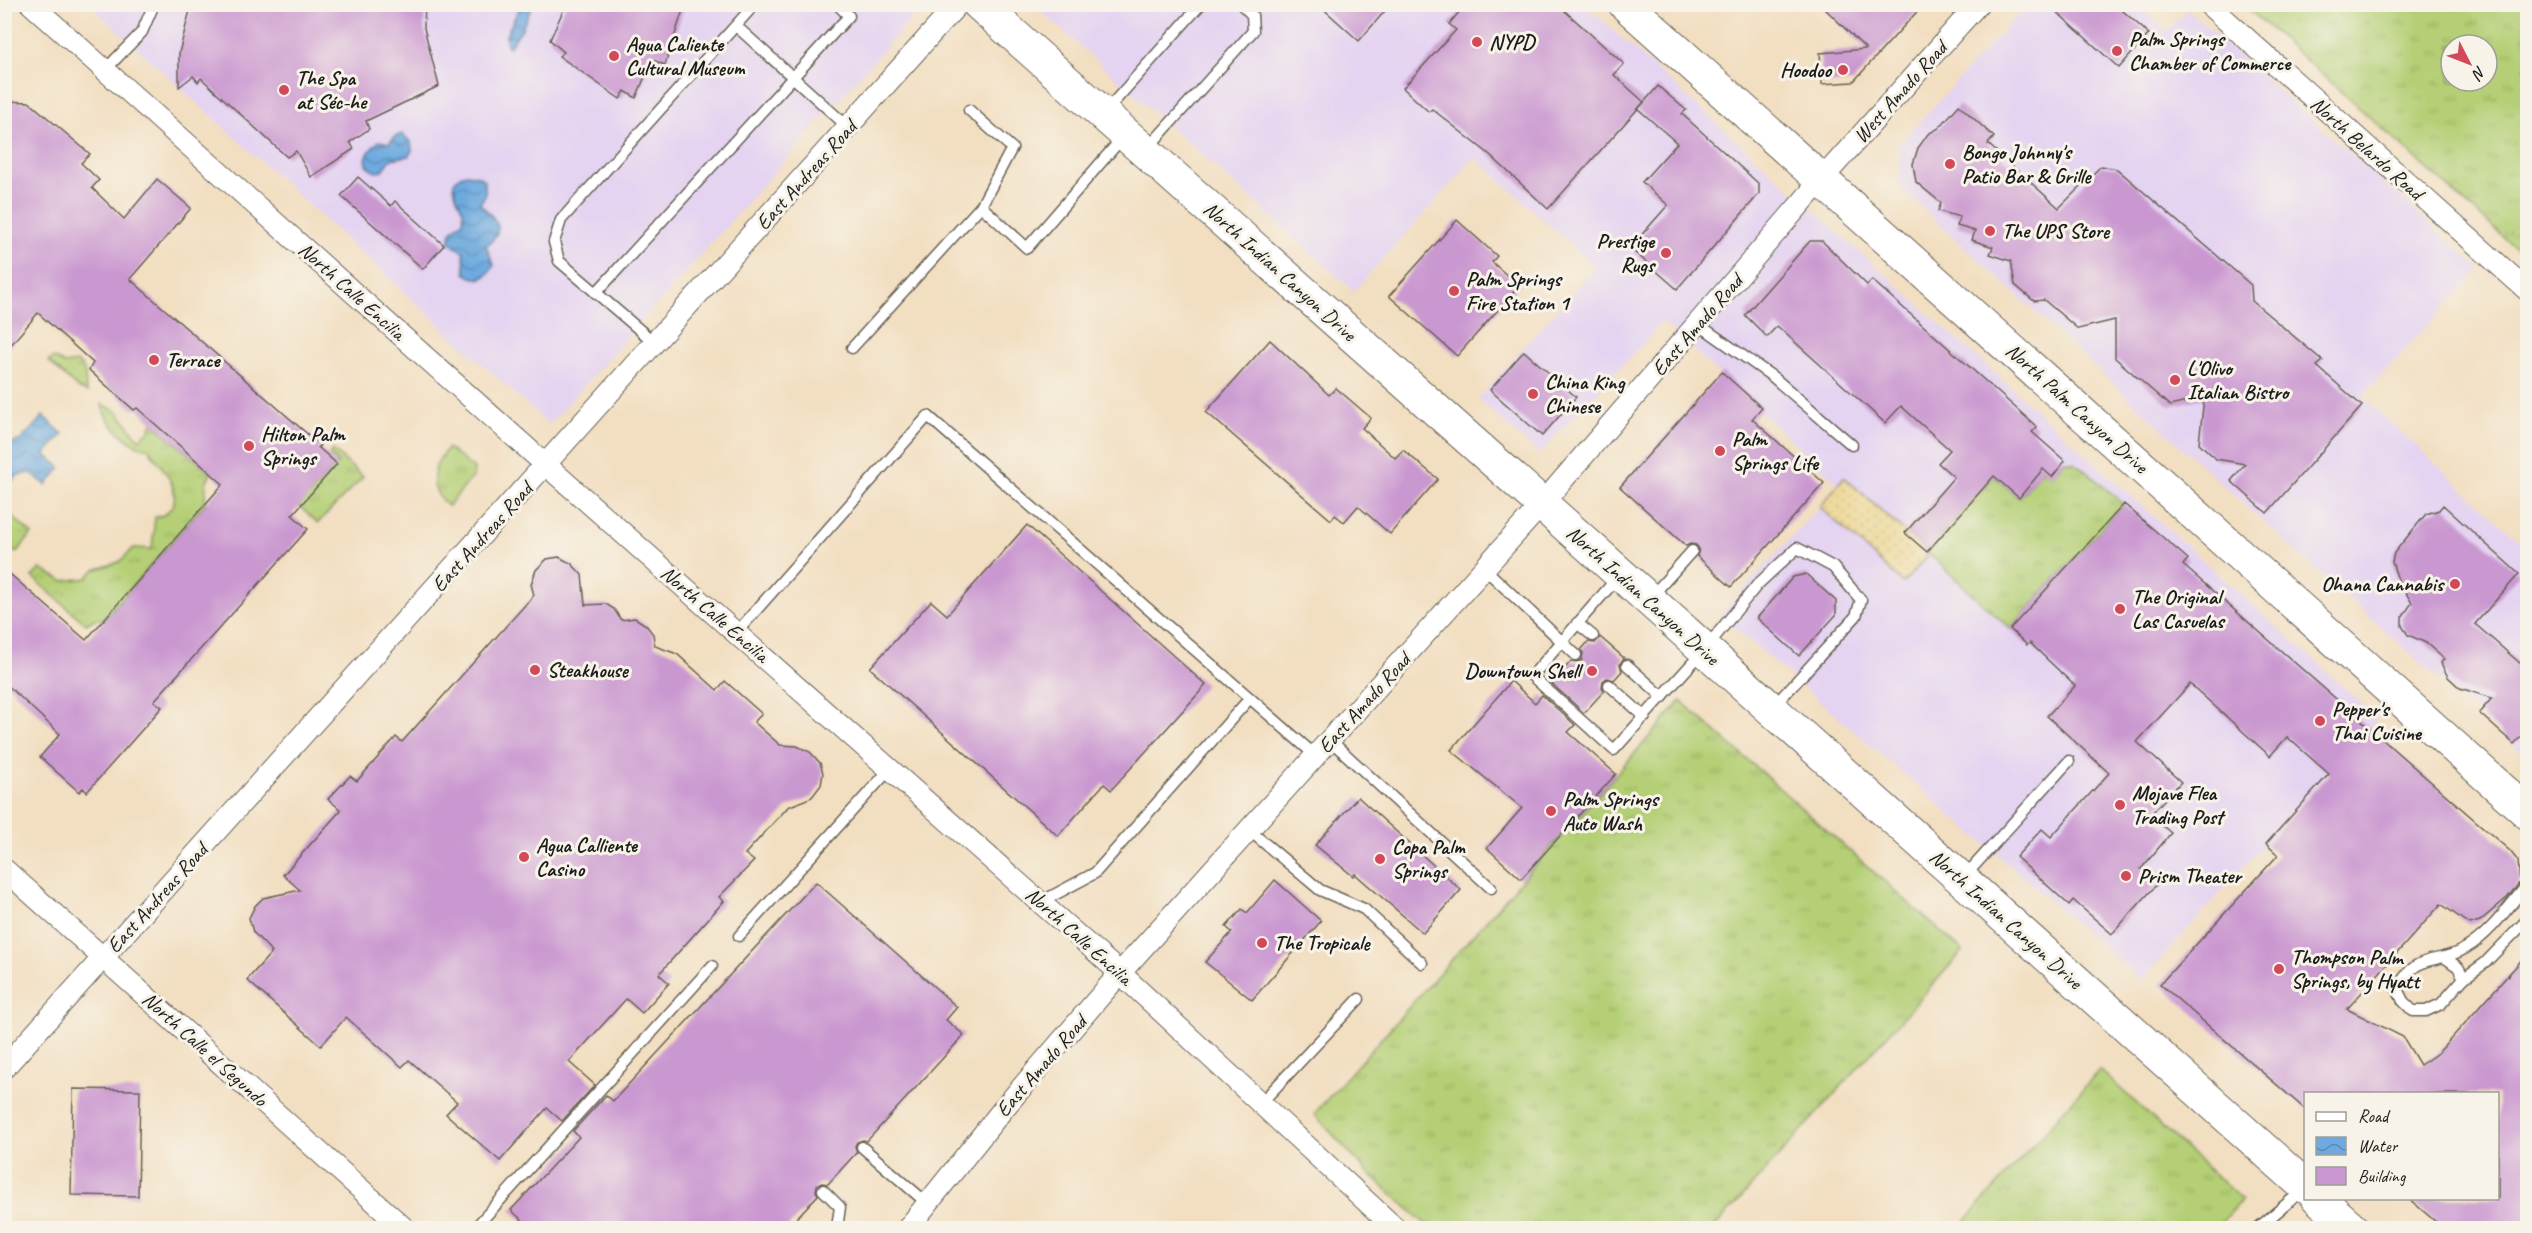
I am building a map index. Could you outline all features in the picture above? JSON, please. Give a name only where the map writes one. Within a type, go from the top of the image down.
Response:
[{"type":"main road","name":"North Indian Canyon Drive","points":[[979,4],[1772,709],[2304,1186]]},
{"type":"main road","name":"North Palm Canyon Drive","points":[[1625,4],[2528,813]]},
{"type":"main road","points":[[2320,1200],[2352,1228]]},
{"type":"street","name":"North Calle Encilia","points":[[31,4],[546,465],[1041,902],[1395,1228]]},
{"type":"street","name":"East Andreas Road","points":[[4,1068],[958,4]]},
{"type":"street","name":"West Amado Road","points":[[1822,179],[1978,4]]},
{"type":"street","name":"North Belardo Road","points":[[2208,4],[2528,291]]},
{"type":"street","name":"East Amado Road","points":[[908,1228],[1004,1108],[1120,973],[1542,504],[1822,179]]},
{"type":"street","name":"North Calle el Segundo","points":[[4,869],[404,1228]]},
{"type":"lane","points":[[105,70],[142,32],[154,4]]},
{"type":"lane","points":[[655,344],[560,261],[554,242],[561,220],[755,4]]},
{"type":"lane","points":[[596,293],[849,16],[837,4]]},
{"type":"lane","points":[[981,206],[1027,248],[1124,133],[1201,4]]},
{"type":"lane","points":[[1124,133],[1253,31],[1252,15],[1241,4]]},
{"type":"lane","points":[[736,26],[849,128]]},
{"type":"lane","points":[[852,348],[981,206],[1012,148],[969,110]]},
{"type":"lane","points":[[1698,324],[1773,377],[1852,445]]},
{"type":"lane","points":[[736,633],[928,416],[1250,698],[1323,748],[1491,888]]},
{"type":"lane","points":[[1620,574],[1532,676],[1614,750],[1705,650],[1758,584],[1797,548],[1833,567],[1861,600],[1856,616],[1772,709]]},
{"type":"lane","points":[[1648,599],[1692,551]]},
{"type":"lane","points":[[1484,568],[1576,655]]},
{"type":"lane","points":[[1577,623],[1593,636]]},
{"type":"lane","points":[[1627,665],[1663,697]]},
{"type":"lane","points":[[1609,685],[1646,717]]},
{"type":"lane","points":[[1041,902],[1095,873],[1250,698]]},
{"type":"lane","points":[[1961,879],[2068,761]]},
{"type":"lane","points":[[739,936],[890,769]]},
{"type":"lane","points":[[1249,830],[1320,890],[1364,909],[1422,963]]},
{"type":"lane","points":[[2528,885],[2483,935],[2465,949],[2444,957],[2425,960],[2410,968],[2397,989],[2403,1001],[2413,1011],[2426,1011],[2441,1004],[2464,978],[2486,963],[2528,919]]},
{"type":"lane","points":[[2444,957],[2458,967],[2464,978]]},
{"type":"lane","points":[[475,1228],[711,966]]},
{"type":"lane","points":[[1260,1104],[1359,999]]},
{"type":"lane","points":[[862,1146],[928,1204]]},
{"type":"lane","points":[[823,1190],[840,1208],[837,1228]]},
{"type":"lane","points":[[2258,1228],[2304,1190]]},
{"type":"shaded area","points":[[90,5],[923,5],[549,425]]},
{"type":"shaded area","points":[[1034,5],[1585,5],[2378,718],[2142,980],[1720,615],[1840,485],[1663,322],[1539,454],[1478,399],[1595,267],[1475,157],[1354,291]]},
{"type":"shaded area","points":[[2027,5],[2137,5],[2167,31],[2187,9],[2480,269],[2362,396],[2527,548],[2527,757],[2252,512],[1901,188],[1899,144]]},
{"type":"green space","points":[[2244,5],[2527,5],[2527,258]]},
{"type":"green space","points":[[54,358],[64,364],[77,362],[81,365],[87,392],[78,388],[48,361]]},
{"type":"green space","points":[[102,404],[118,412],[139,439],[149,431],[152,423],[211,473],[206,483],[205,504],[104,619],[95,619],[86,624],[32,577],[40,569],[63,581],[87,578],[94,570],[119,562],[134,548],[152,549],[155,517],[167,512],[174,500],[172,484],[168,476],[148,448],[126,439],[112,425]]},
{"type":"green space","points":[[448,448],[474,469],[473,477],[448,506],[437,492],[434,477],[438,462]]},
{"type":"green space","points":[[333,450],[363,477],[318,523],[293,501],[308,496],[338,463],[329,454]]},
{"type":"green space","points":[[2065,461],[2076,463],[2124,504],[2010,629],[1927,552],[1994,476],[2019,498],[2043,469],[2052,476]]},
{"type":"green space","points":[[5,510],[32,534],[16,553],[5,543]]},
{"type":"green space","points":[[1681,701],[1963,951],[1714,1228],[1430,1228],[1367,1172],[1314,1114]]},
{"type":"green space","points":[[2100,1070],[2242,1200],[2217,1228],[1959,1228]]},
{"type":"sand","points":[[1844,477],[1927,552],[1928,555],[1903,583],[1820,507]]},
{"type":"water","points":[[521,4],[533,5],[521,30],[509,47],[506,36]]},
{"type":"water","points":[[402,134],[411,142],[412,151],[408,156],[391,159],[383,170],[376,172],[367,165],[368,153],[379,141],[389,143],[394,137]]},
{"type":"water","points":[[467,174],[478,176],[485,181],[485,195],[480,204],[494,219],[498,228],[493,240],[486,246],[494,265],[488,274],[478,279],[465,273],[464,252],[450,243],[451,232],[463,221],[454,182],[460,176]]},
{"type":"water","points":[[43,416],[63,434],[45,454],[61,468],[46,485],[31,473],[18,475],[12,481],[5,475],[5,442],[7,444],[21,440]]},
{"type":"building","name":"The Spa at Séc-he","points":[[201,4],[425,4],[424,28],[439,86],[366,121],[369,129],[350,142],[354,149],[311,177],[296,151],[287,157],[201,78],[198,82],[193,76],[179,87],[179,53],[190,10]]},
{"type":"building","name":"Agua Caliente Cultural Museum","points":[[566,4],[685,4],[665,65],[652,60],[636,98],[625,91],[620,99],[559,56],[564,52],[550,40]]},
{"type":"building","points":[[1318,4],[1391,4],[1359,41]]},
{"type":"building","points":[[1466,4],[1557,4],[1624,64],[1614,75],[1644,102],[1548,209],[1489,154],[1432,109],[1429,112],[1403,88],[1456,30],[1449,24]]},
{"type":"building","points":[[1820,4],[1924,4],[1853,82],[1822,84],[1820,53],[1866,49]]},
{"type":"building","name":"Palm Springs Chamber of Commerce","points":[[2048,4],[2115,4],[2149,34],[2119,68]]},
{"type":"building","points":[[1658,86],[1686,110],[1682,114],[1759,184],[1759,194],[1677,289],[1630,248],[1668,205],[1642,182],[1677,143],[1638,109]]},
{"type":"building","name":"Hilton Palm Springs","points":[[4,101],[29,102],[90,154],[81,163],[99,180],[92,188],[124,219],[157,179],[191,208],[130,279],[320,445],[318,447],[337,464],[292,515],[308,529],[154,701],[162,707],[87,792],[83,788],[79,792],[40,757],[60,734],[4,682],[4,569],[86,640],[223,484],[137,408],[134,410],[89,370],[93,363],[38,313],[4,353]]},
{"type":"building","points":[[1959,105],[1994,137],[1988,144],[2059,208],[2101,166],[2117,169],[2251,285],[2252,301],[2323,361],[2317,366],[2362,406],[2267,513],[2231,481],[2245,464],[2216,459],[2199,443],[2204,398],[2170,406],[2115,358],[2115,320],[2078,329],[2044,300],[2034,301],[2015,285],[2011,261],[1990,254],[1993,247],[1972,240],[1975,231],[1957,226],[1960,217],[1938,211],[1941,203],[1916,182],[1913,164],[1918,148],[1928,134],[1939,128]]},
{"type":"building","points":[[358,177],[391,206],[395,201],[444,245],[423,269],[341,196]]},
{"type":"building","name":"Palm Springs Fire Station 1","points":[[1457,220],[1497,256],[1492,262],[1519,286],[1457,356],[1389,296]]},
{"type":"building","points":[[1810,241],[1822,241],[1867,285],[1872,280],[2037,427],[2032,432],[2065,461],[2052,477],[2043,469],[2019,498],[1994,476],[1927,552],[1905,533],[1954,477],[1938,463],[1950,450],[1901,406],[1885,423],[1777,326],[1767,337],[1745,315]]},
{"type":"building","points":[[1270,340],[1329,395],[1336,388],[1371,418],[1362,428],[1395,458],[1403,450],[1438,479],[1390,534],[1358,506],[1344,522],[1335,515],[1331,520],[1206,412]]},
{"type":"building","name":"China King Chinese","points":[[1524,351],[1576,397],[1542,436],[1490,390]]},
{"type":"building","name":"Palm Springs Life","points":[[1722,372],[1762,408],[1752,419],[1824,483],[1731,587],[1697,556],[1699,549],[1696,545],[1686,546],[1620,487]]},
{"type":"building","points":[[2124,504],[2188,559],[2183,565],[2510,851],[2518,861],[2520,882],[2508,897],[2480,921],[2469,924],[2441,904],[2347,1009],[2403,1037],[2420,1065],[2439,1052],[2528,953],[2528,1228],[2443,1228],[2410,1200],[2499,1200],[2499,1092],[2304,1092],[2304,1108],[2160,984],[2278,855],[2266,844],[2329,774],[2287,737],[2270,756],[2190,684],[2137,742],[2181,782],[2150,815],[2171,833],[2141,869],[2158,883],[2112,934],[2073,900],[2069,905],[2016,857],[2042,829],[2051,837],[2109,773],[2047,716],[2075,686],[2030,643],[2027,645],[2010,629]]},
{"type":"building","name":"Ohana Cannabis","points":[[2443,505],[2519,574],[2475,624],[2528,670],[2528,729],[2514,744],[2479,713],[2492,698],[2460,688],[2448,677],[2441,663],[2444,659],[2426,643],[2408,635],[2402,626],[2402,617],[2412,603],[2398,580],[2392,562],[2394,553],[2426,514],[2439,510]]},
{"type":"building","points":[[1027,525],[1206,685],[1111,790],[1104,784],[1058,836],[870,668],[931,601],[947,615]]},
{"type":"building","name":"Agua Calliente Casino","points":[[559,557],[572,564],[582,575],[585,605],[606,604],[614,609],[621,620],[635,618],[646,625],[653,634],[655,646],[677,654],[717,690],[725,681],[762,714],[754,722],[780,745],[797,746],[810,752],[820,763],[823,773],[821,785],[812,797],[788,807],[745,854],[754,861],[719,897],[724,901],[659,974],[669,983],[642,1013],[626,999],[569,1062],[595,1085],[562,1121],[547,1108],[500,1161],[446,1114],[457,1102],[409,1060],[402,1067],[346,1017],[321,1046],[247,980],[272,952],[253,932],[249,918],[255,906],[263,898],[300,890],[283,875],[341,810],[328,799],[350,776],[357,781],[396,737],[402,742],[534,595],[531,584],[536,570],[547,559]]},
{"type":"building","points":[[1806,574],[1836,601],[1836,615],[1799,656],[1757,618],[1793,577]]},
{"type":"building","name":"Downtown Shell","points":[[1600,637],[1624,658],[1620,664],[1622,671],[1614,680],[1607,678],[1603,681],[1604,691],[1584,713],[1552,684],[1571,661],[1582,660],[1581,650],[1588,642],[1595,643]]},
{"type":"building","points":[[1511,681],[1535,703],[1542,695],[1575,725],[1568,732],[1616,774],[1521,879],[1487,848],[1522,808],[1451,750]]},
{"type":"building","name":"Copa Palm Springs","points":[[1358,797],[1461,890],[1423,933],[1355,874],[1353,876],[1315,845]]},
{"type":"building","name":"The Tropicale","points":[[1275,880],[1321,921],[1252,1000],[1205,962],[1232,932],[1226,927],[1242,909],[1247,913]]},
{"type":"building","points":[[816,882],[957,1007],[946,1020],[964,1035],[867,1141],[857,1142],[855,1146],[857,1152],[828,1184],[817,1185],[818,1195],[787,1228],[531,1228],[511,1210],[579,1137],[573,1131],[606,1095],[613,1101]]},
{"type":"building","points":[[73,1089],[140,1090],[138,1196],[71,1195]]},
{"type":"place","name":"NYPD","points":[[1477,42]]},
{"type":"place","name":"Palm Springs Chamber of Commerce","points":[[2117,51]]},
{"type":"place","name":"Agua Caliente Cultural Museum","points":[[614,56]]},
{"type":"place","name":"Hoodoo","points":[[1843,70]]},
{"type":"place","name":"The Spa at Séc-he","points":[[284,90]]},
{"type":"place","name":"Bongo Johnny's Patio Bar & Grille","points":[[1950,164]]},
{"type":"place","name":"The UPS Store","points":[[1990,231]]},
{"type":"place","name":"Prestige Rugs","points":[[1666,253]]},
{"type":"place","name":"Palm Springs Fire Station 1","points":[[1454,291]]},
{"type":"place","name":"Terrace","points":[[154,360]]},
{"type":"place","name":"L'Olivo Italian Bistro","points":[[2175,380]]},
{"type":"place","name":"China King Chinese","points":[[1533,394]]},
{"type":"place","name":"Hilton Palm Springs","points":[[249,446]]},
{"type":"place","name":"Palm Springs Life","points":[[1720,451]]},
{"type":"place","name":"Ohana Cannabis","points":[[2455,584]]},
{"type":"place","name":"The Original Las Casuelas","points":[[2120,609]]},
{"type":"place","name":"Steakhouse","points":[[535,670]]},
{"type":"place","name":"Downtown Shell","points":[[1592,671]]},
{"type":"place","name":"Pepper's Thai Cuisine","points":[[2320,721]]},
{"type":"place","name":"Mojave Flea Trading Post","points":[[2120,805]]},
{"type":"place","name":"Palm Springs Auto Wash","points":[[1551,811]]},
{"type":"place","name":"Agua Calliente Casino","points":[[524,857]]},
{"type":"place","name":"Copa Palm Springs","points":[[1380,859]]},
{"type":"place","name":"Prism Theater","points":[[2126,876]]},
{"type":"place","name":"The Tropicale","points":[[1262,943]]},
{"type":"place","name":"Thompson Palm Springs, by Hyatt","points":[[2279,969]]}]
